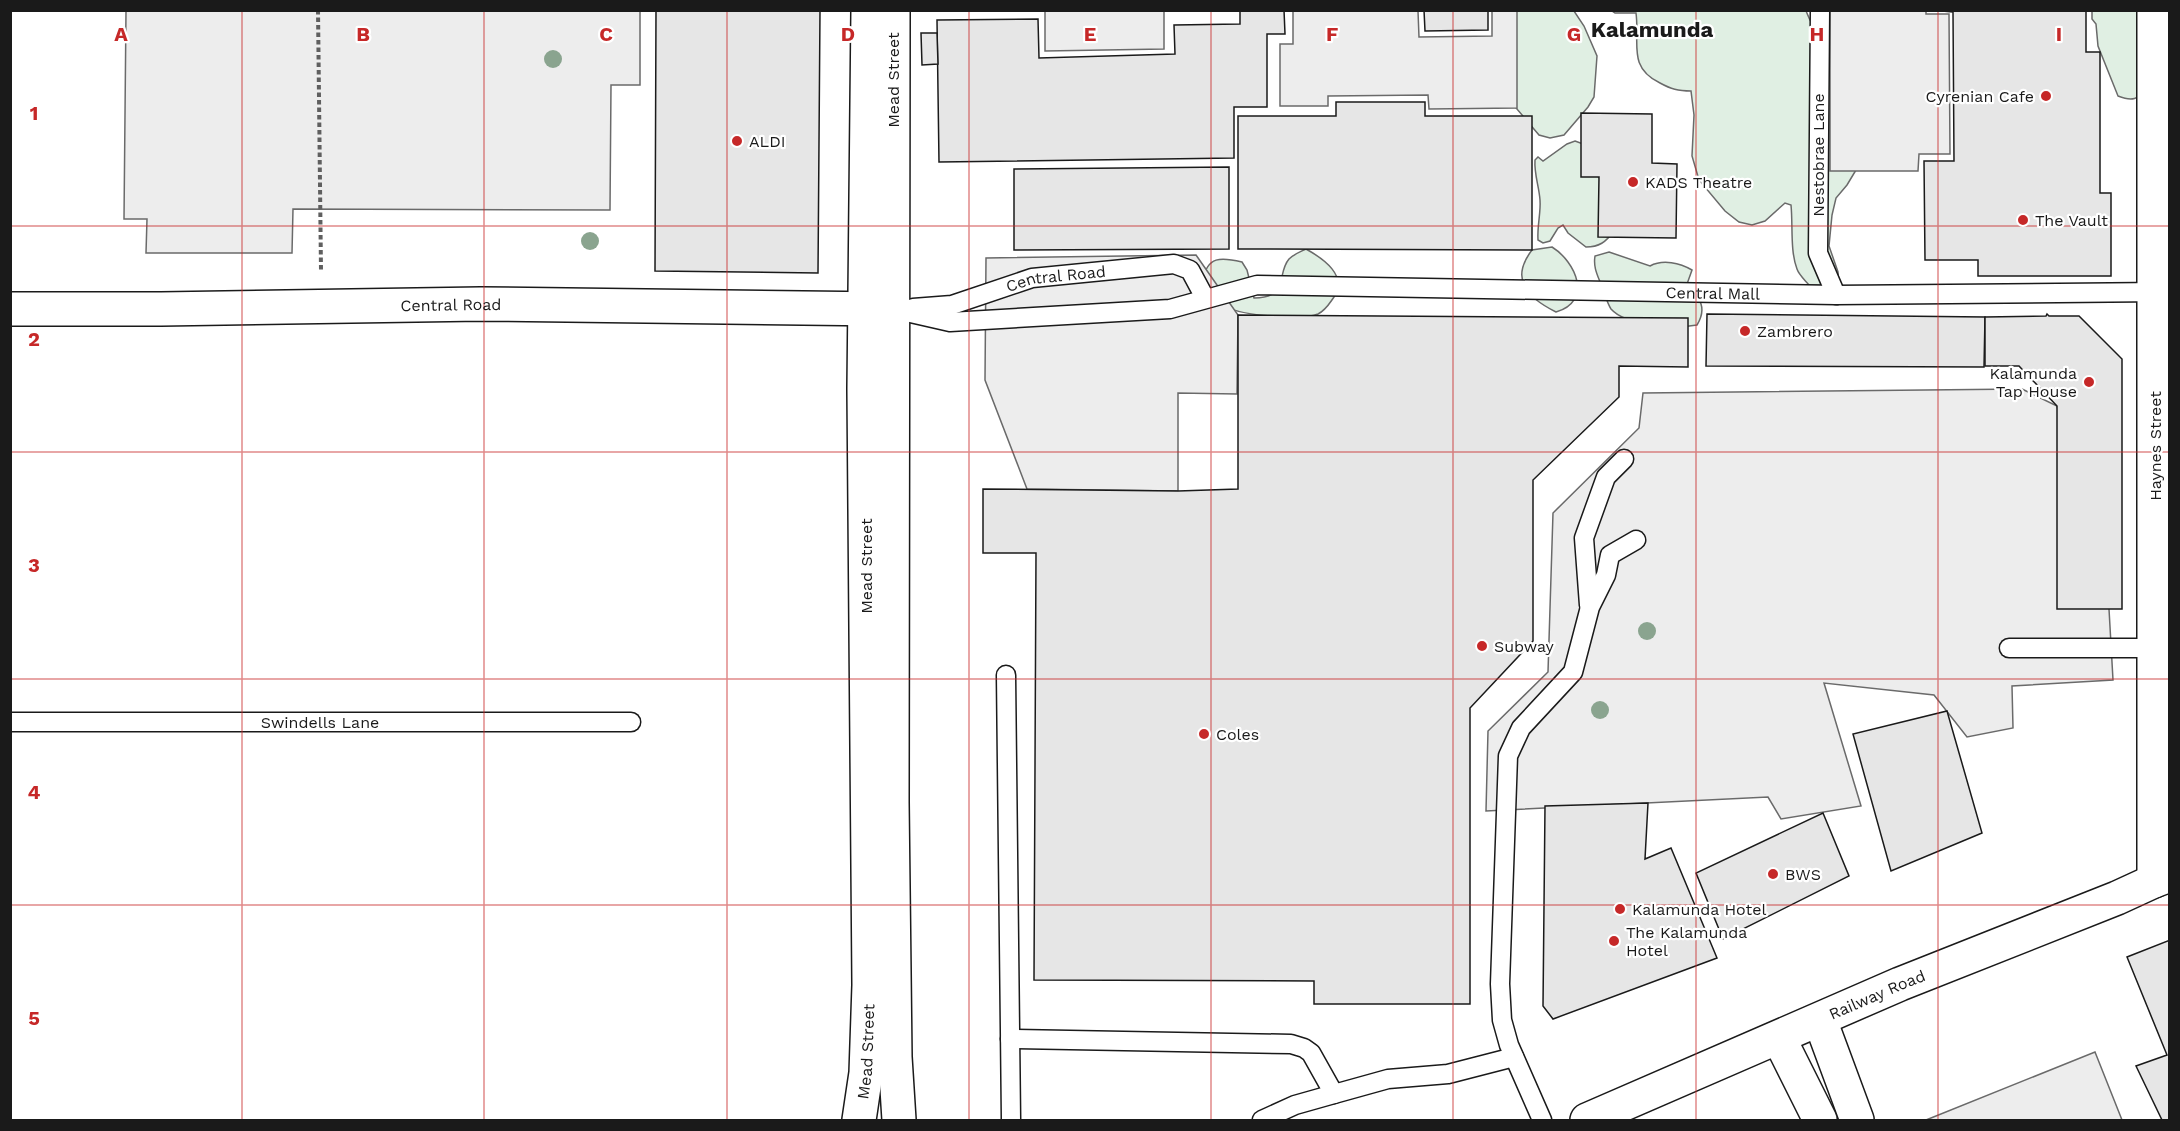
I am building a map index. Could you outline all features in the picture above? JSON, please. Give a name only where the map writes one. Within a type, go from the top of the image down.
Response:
[{"type":"street","name":"Mead Street","points":[[868,10],[879,309],[892,802],[895,1046],[899,1120]]},
{"type":"street","name":"Mead Street","points":[[859,1120],[866,1073],[869,985],[879,309],[894,10]]},
{"type":"street","name":"Haynes Street","points":[[2154,10],[2162,292],[2162,878]]},
{"type":"street","name":"Central Road","points":[[10,309],[481,304],[879,309]]},
{"type":"street","name":"Railway Road","points":[[1587,1120],[1900,984],[2162,878]]},
{"type":"street","points":[[1820,1020],[1857,1120]]},
{"type":"street","points":[[1779,1038],[1820,1120]]},
{"type":"lane","name":"Nestobrae Lane","points":[[1820,10],[1818,253],[1836,295]]},
{"type":"lane","name":"Central Road","points":[[879,309],[952,305],[1032,278],[1174,264],[1190,270],[1205,298]]},
{"type":"lane","name":"Central Road","points":[[879,309],[950,322],[1170,309],[1257,285]]},
{"type":"lane","name":"Central Mall","points":[[1257,285],[1836,295],[2162,292]]},
{"type":"lane","points":[[1590,607],[1584,538],[1606,477],[1624,459]]},
{"type":"lane","points":[[1542,1120],[1514,1058],[1502,1020],[1500,984],[1508,756],[1521,728],[1573,672],[1590,607],[1606,575],[1610,555],[1636,540]]},
{"type":"lane","points":[[2009,648],[2162,648]]},
{"type":"lane","points":[[1006,675],[1011,1120]]},
{"type":"lane","name":"Swindells Lane","points":[[10,722],[631,722]]},
{"type":"lane","points":[[1010,1039],[1291,1044],[1311,1053],[1334,1094]]},
{"type":"lane","points":[[1262,1120],[1295,1105],[1388,1080],[1448,1074],[1514,1058]]},
{"type":"path","points":[[318,10],[321,272]]},
{"type":"green space","points":[[1502,11],[1574,11],[1584,26],[1597,56],[1594,97],[1564,135],[1550,138],[1539,135],[1511,102]]},
{"type":"green space","points":[[1612,11],[1806,11],[1834,53],[1859,165],[1836,198],[1832,215],[1829,246],[1838,272],[1839,286],[1809,285],[1799,273],[1793,254],[1791,205],[1785,203],[1765,221],[1752,225],[1739,222],[1725,211],[1699,180],[1692,156],[1694,115],[1691,91],[1671,88],[1650,77],[1643,70],[1637,53],[1636,13]]},
{"type":"green space","points":[[2092,11],[2153,11],[2148,89],[2138,97],[2127,99],[2118,96],[2098,46]]},
{"type":"green space","points":[[1575,141],[1586,145],[1593,171],[1602,181],[1613,232],[1608,239],[1591,247],[1586,247],[1568,233],[1563,225],[1558,228],[1550,241],[1543,243],[1538,240],[1540,200],[1535,160],[1538,157],[1543,161]]},
{"type":"green space","points":[[1552,247],[1568,262],[1577,281],[1574,299],[1567,307],[1556,312],[1537,301],[1525,287],[1522,279],[1525,261],[1532,250]]},
{"type":"green space","points":[[1306,249],[1332,269],[1338,282],[1338,289],[1334,297],[1318,314],[1287,317],[1235,310],[1218,298],[1203,280],[1208,266],[1216,260],[1228,259],[1242,262],[1247,270],[1254,298],[1265,297],[1277,290],[1289,259]]},
{"type":"green space","points":[[1609,252],[1650,266],[1671,263],[1692,270],[1687,284],[1698,298],[1702,308],[1697,325],[1677,327],[1652,325],[1618,315],[1607,301],[1595,264],[1595,256]]},
{"type":"shaded area","points":[[1045,10],[1192,11],[1164,11],[1164,49],[1045,51]]},
{"type":"shaded area","points":[[1926,10],[1926,14],[1949,14],[1950,154],[1919,154],[1918,171],[1830,171],[1830,11]]},
{"type":"shaded area","points":[[126,11],[640,11],[640,85],[611,85],[610,210],[293,209],[292,253],[146,253],[147,219],[124,219]]},
{"type":"shaded area","points":[[1293,11],[1418,11],[1419,37],[1492,36],[1492,11],[1517,11],[1517,108],[1429,109],[1428,95],[1328,96],[1328,106],[1280,106],[1280,44],[1293,44]]},
{"type":"shaded area","points":[[1196,255],[1238,315],[1237,394],[1178,393],[1178,491],[1027,489],[985,380],[986,258]]},
{"type":"shaded area","points":[[2022,389],[2057,406],[2109,609],[2113,680],[2012,686],[2013,728],[1967,737],[1934,695],[1824,683],[1861,806],[1781,819],[1768,797],[1486,811],[1488,731],[1548,672],[1553,513],[1639,428],[1643,393]]},
{"type":"shaded area","points":[[2095,1052],[2122,1120],[1926,1120]]},
{"type":"building","name":"ALDI","points":[[656,10],[820,10],[818,273],[655,271]]},
{"type":"building","points":[[1240,10],[1284,10],[1285,34],[1267,34],[1267,107],[1234,107],[1234,158],[939,162],[937,20],[1038,19],[1039,58],[1175,54],[1174,25],[1240,24]]},
{"type":"building","points":[[1424,10],[1488,10],[1488,30],[1425,31]]},
{"type":"building","points":[[1931,10],[2086,10],[2086,52],[2100,52],[2100,193],[2111,193],[2111,276],[1978,276],[1978,260],[1925,260],[1924,161],[1954,161],[1953,12]]},
{"type":"building","points":[[921,33],[937,33],[938,64],[922,65]]},
{"type":"building","points":[[1336,102],[1425,102],[1425,116],[1532,116],[1532,250],[1238,249],[1238,116],[1336,116]]},
{"type":"building","points":[[1581,113],[1652,114],[1652,163],[1677,164],[1676,238],[1598,237],[1599,177],[1581,177]]},
{"type":"building","points":[[1229,167],[1229,249],[1014,250],[1014,169]]},
{"type":"building","points":[[1707,314],[1985,317],[1984,367],[1706,366]]},
{"type":"building","points":[[2047,314],[2049,316],[2079,316],[2122,359],[2122,609],[2057,609],[2057,406],[2019,366],[1985,366],[1985,317],[2046,316]]},
{"type":"building","points":[[1238,315],[1688,318],[1688,367],[1619,366],[1619,397],[1533,480],[1533,641],[1470,708],[1470,1004],[1314,1004],[1314,981],[1034,980],[1036,553],[983,553],[983,489],[1178,491],[1238,489]]},
{"type":"building","points":[[1947,711],[1982,833],[1891,871],[1853,734]]},
{"type":"building","name":"Kalamunda Hotel","points":[[1648,803],[1645,859],[1671,848],[1717,958],[1553,1019],[1543,1006],[1545,806]]},
{"type":"building","name":"BWS","points":[[1823,813],[1849,876],[1723,939],[1696,873]]},
{"type":"building","points":[[2170,940],[2170,1120],[2162,1120],[2136,1066],[2167,1055],[2127,957]]},
{"type":"place","name":"Cyrenian Cafe","points":[[2046,96]]},
{"type":"place","name":"ALDI","points":[[737,141]]},
{"type":"place","name":"KADS Theatre","points":[[1633,182]]},
{"type":"place","name":"The Vault","points":[[2023,220]]},
{"type":"place","name":"Zambrero","points":[[1745,331]]},
{"type":"place","name":"Kalamunda Tap House","points":[[2089,382]]},
{"type":"place","name":"Subway","points":[[1482,646]]},
{"type":"place","name":"Coles","points":[[1204,734]]},
{"type":"place","name":"BWS","points":[[1773,874]]},
{"type":"place","name":"Kalamunda Hotel","points":[[1620,909]]},
{"type":"place","name":"The Kalamunda Hotel","points":[[1614,941]]},
{"type":"district","name":"Kalamunda","points":[[1652,29]]}]
